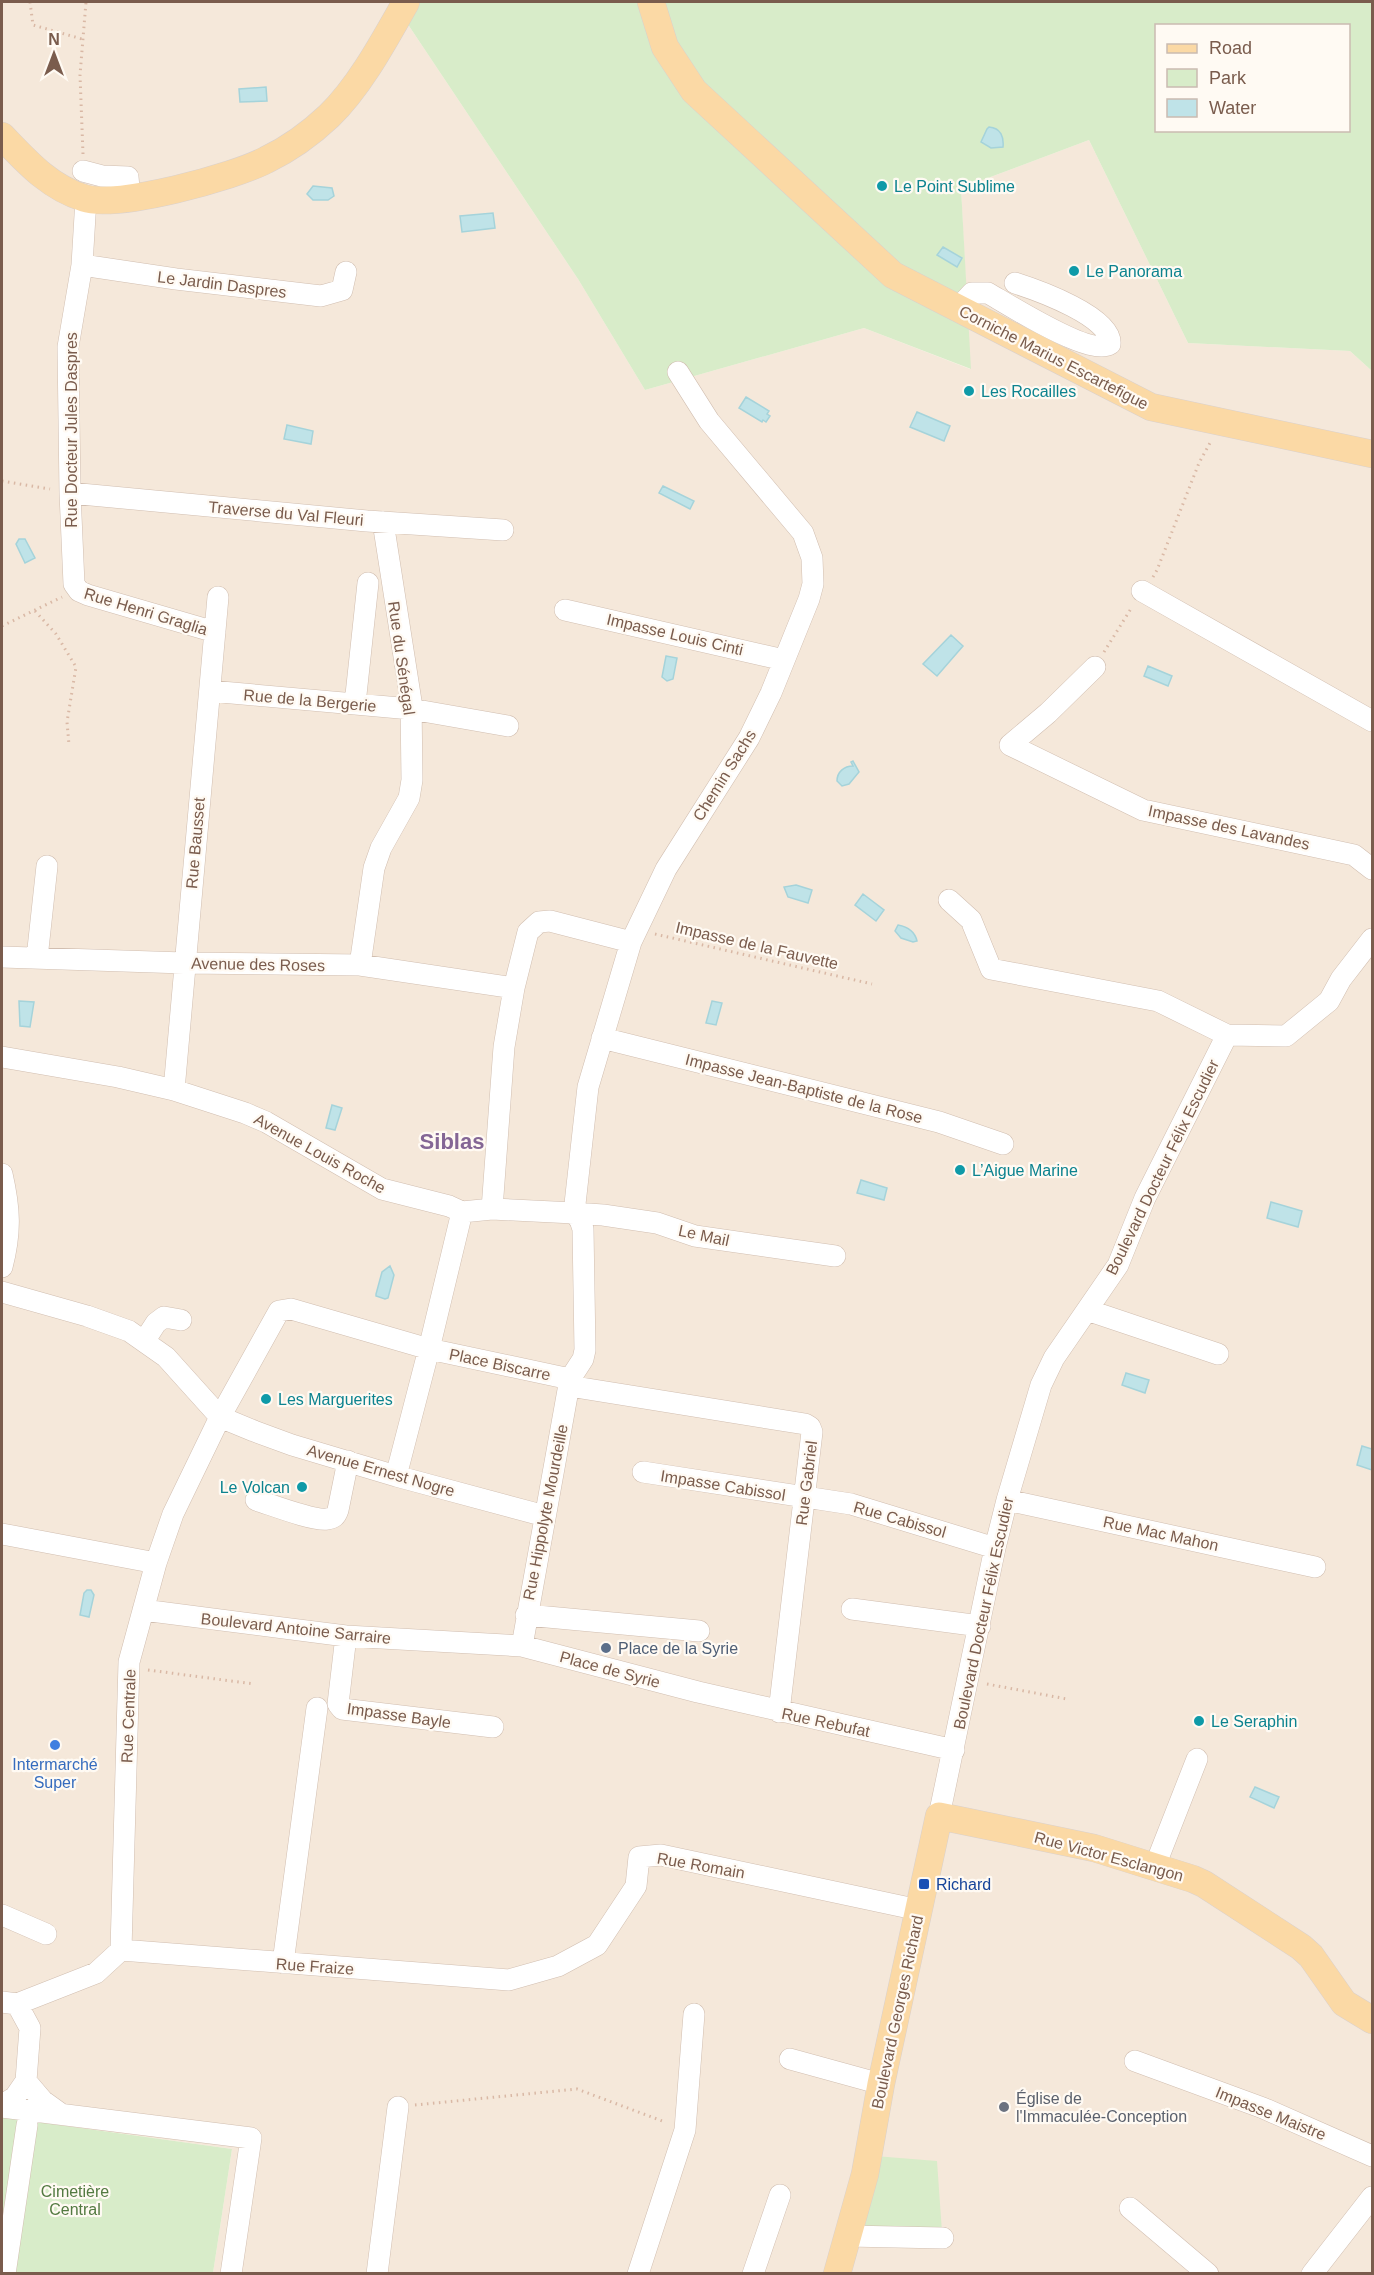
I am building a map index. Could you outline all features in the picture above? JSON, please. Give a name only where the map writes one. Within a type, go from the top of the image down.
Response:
[{"type":"main road","points":[[2,136],[45,179],[86,199],[106,201],[130,199],[249,168],[266,161],[295,143],[331,115],[376,51],[406,2]]},
{"type":"main road","name":"Corniche Marius Escartefigue","points":[[651,2],[665,47],[694,91],[893,275],[1151,407],[1372,454]]},
{"type":"main road","name":"Rue Victor Esclangon","points":[[939,1816],[1084,1846],[1155,1866],[1204,1884],[1301,1947],[1311,1956],[1344,2003],[1372,2020]]},
{"type":"main road","name":"Boulevard Georges Richard","points":[[837,2274],[866,2174],[881,2084],[939,1816]]},
{"type":"street","points":[[83,171],[102,177],[128,177],[130,199]]},
{"type":"street","name":"Rue Docteur Jules Daspres","points":[[77,589],[72,577],[68,348],[82,265],[86,199]]},
{"type":"street","name":"Le Jardin Daspres","points":[[82,265],[321,296],[342,290],[346,272]]},
{"type":"street","points":[[958,308],[972,293],[988,293],[1071,339],[1093,346],[1106,347],[1110,344],[1111,339],[1106,330],[1087,315],[1049,295],[1015,283]]},
{"type":"street","name":"Chemin Sachs","points":[[574,1213],[586,1096],[634,936],[666,869],[749,738],[784,660],[813,584],[814,571],[809,546],[803,533],[709,421],[678,372]]},
{"type":"street","name":"Traverse du Val Fleuri","points":[[70,493],[383,522],[503,530]]},
{"type":"street","name":"Rue du Sénégal","points":[[360,965],[374,868],[381,848],[405,807],[411,790],[411,709],[383,522]]},
{"type":"street","points":[[356,704],[368,583]]},
{"type":"street","name":"Rue Henri Graglia","points":[[77,589],[88,595],[215,632]]},
{"type":"street","points":[[1142,591],[1372,721]]},
{"type":"street","name":"Rue Bausset","points":[[174,1090],[218,597]]},
{"type":"street","name":"Impasse Louis Cinti","points":[[565,610],[784,660]]},
{"type":"street","name":"Impasse des Lavandes","points":[[1095,667],[1011,745],[1143,810],[1354,855],[1372,869]]},
{"type":"street","name":"Rue de la Bergerie","points":[[210,691],[411,709],[508,726]]},
{"type":"street","points":[[38,958],[47,866]]},
{"type":"street","points":[[950,900],[971,920],[991,969],[1158,1001],[1227,1035],[1286,1036],[1329,1001],[1341,979],[1372,939]]},
{"type":"street","points":[[492,1209],[504,1047],[514,987],[528,932],[539,922],[550,921],[634,936]]},
{"type":"street","name":"Avenue des Roses","points":[[2,957],[184,963],[360,965],[514,987]]},
{"type":"street","name":"Boulevard Docteur Félix Escudier","points":[[954,1750],[995,1548],[1044,1377],[1054,1358],[1118,1265],[1145,1198],[1227,1035]]},
{"type":"street","name":"Impasse Jean-Baptiste de la Rose","points":[[602,1038],[918,1116],[1003,1144]]},
{"type":"street","name":"Avenue Louis Roche","points":[[2,1058],[118,1077],[174,1090],[256,1117],[382,1189],[449,1206],[462,1212]]},
{"type":"street","points":[[2,1174],[9,1217],[8,1245],[2,1267]]},
{"type":"street","points":[[462,1212],[492,1209],[574,1213]]},
{"type":"street","name":"Place Biscarre","points":[[462,1212],[429,1349],[569,1383],[584,1359],[585,1350],[584,1229],[574,1213]]},
{"type":"street","name":"Le Mail","points":[[574,1213],[657,1223],[695,1236],[835,1256]]},
{"type":"street","points":[[2,1292],[114,1325],[145,1340],[222,1413],[241,1403],[261,1362]]},
{"type":"street","name":"Rue Centrale","points":[[121,1950],[129,1668],[156,1563],[173,1514],[222,1413],[274,1317],[281,1310],[291,1309],[429,1349]]},
{"type":"street","points":[[1087,1310],[1218,1354]]},
{"type":"street","points":[[145,1340],[154,1326],[164,1317],[169,1316],[181,1320]]},
{"type":"street","points":[[396,1476],[429,1349]]},
{"type":"street","name":"Rue Gabriel","points":[[569,1383],[805,1424],[810,1427],[812,1432],[779,1712]]},
{"type":"street","name":"Rue Hippolyte Mourdeille","points":[[522,1646],[569,1383]]},
{"type":"street","name":"Avenue Ernest Nogre","points":[[222,1413],[280,1441],[396,1476],[545,1516]]},
{"type":"street","points":[[256,1500],[315,1518],[326,1520],[333,1518],[338,1510],[348,1461]]},
{"type":"street","name":"Impasse Cabissol","points":[[643,1472],[804,1497]]},
{"type":"street","name":"Rue Cabissol","points":[[804,1497],[864,1508],[995,1548]]},
{"type":"street","name":"Rue Mac Mahon","points":[[1007,1500],[1315,1567]]},
{"type":"street","points":[[2,1534],[156,1563]]},
{"type":"street","points":[[852,1609],[980,1626]]},
{"type":"street","name":"Boulevard Antoine Sarraire","points":[[143,1610],[346,1636],[522,1646]]},
{"type":"street","points":[[526,1615],[699,1631]]},
{"type":"street","name":"Impasse Bayle","points":[[346,1636],[338,1704],[342,1709],[493,1727]]},
{"type":"street","name":"Place de Syrie","points":[[522,1646],[698,1692]]},
{"type":"street","name":"Rue Rebufat","points":[[698,1692],[954,1750]]},
{"type":"street","points":[[283,1964],[317,1708]]},
{"type":"street","name":"Boulevard Georges Richard","points":[[939,1816],[954,1750]]},
{"type":"street","points":[[1155,1866],[1197,1759]]},
{"type":"street","name":"Rue Romain","points":[[509,1980],[558,1966],[597,1945],[636,1886],[639,1857],[661,1855],[919,1910]]},
{"type":"street","points":[[2,1915],[46,1934]]},
{"type":"street","points":[[2,2106],[15,2097],[26,2081],[30,2028],[9,2003],[96,1974],[121,1950]]},
{"type":"street","name":"Rue Fraize","points":[[121,1950],[509,1980]]},
{"type":"street","points":[[638,2274],[684,2130],[694,2014]]},
{"type":"street","points":[[790,2059],[881,2084]]},
{"type":"street","name":"Impasse Maistre","points":[[1135,2061],[1263,2108],[1372,2156]]},
{"type":"street","points":[[26,2081],[43,2101],[61,2115]]},
{"type":"street","points":[[2,2106],[251,2138],[231,2274]]},
{"type":"street","points":[[377,2274],[398,2107]]},
{"type":"street","points":[[5,2274],[27,2125]]},
{"type":"street","points":[[753,2274],[780,2194]]},
{"type":"street","points":[[1312,2274],[1372,2197]]},
{"type":"street","points":[[1130,2208],[1208,2274]]},
{"type":"street","points":[[848,2236],[943,2238]]},
{"type":"path","points":[[30,2],[33,25],[82,39]]},
{"type":"path","points":[[83,171],[80,75],[86,2]]},
{"type":"path","points":[[1095,667],[1157,570],[1199,463],[1212,440],[1216,420]]},
{"type":"path","points":[[2,481],[70,493]]},
{"type":"path","points":[[2,626],[77,589]]},
{"type":"path","points":[[35,611],[56,634],[76,667],[67,722],[69,745]]},
{"type":"path","name":"Impasse de la Fauvette","points":[[634,936],[872,984]]},
{"type":"path","points":[[129,1668],[254,1684]]},
{"type":"path","points":[[969,1681],[1067,1699]]},
{"type":"path","points":[[398,2107],[577,2089],[684,2130]]},
{"type":"shaded area","points":[[2,2],[393,2],[578,279],[645,390],[864,328],[970,369],[961,188],[1089,140],[1188,343],[1350,351],[1372,371],[1372,2273],[213,2273],[232,2149],[2,2117]]},
{"type":"green space","points":[[393,2],[1372,2],[1372,371],[1350,351],[1188,343],[1089,140],[961,188],[971,369],[864,328],[645,390],[578,279]]},
{"type":"green space","name":"Cimetière Central","points":[[2,2117],[232,2149],[213,2273],[2,2274]]},
{"type":"green space","points":[[875,2156],[937,2161],[942,2232],[854,2230]]},
{"type":"water","points":[[266,87],[267,101],[240,102],[239,89]]},
{"type":"water","points":[[989,127],[1001,134],[1003,147],[991,148],[981,142]]},
{"type":"water","points":[[313,186],[332,188],[334,196],[328,200],[313,200],[307,194]]},
{"type":"water","points":[[493,213],[495,228],[462,232],[460,216]]},
{"type":"water","points":[[943,247],[962,258],[957,267],[937,255]]},
{"type":"water","points":[[746,397],[769,411],[767,414],[770,416],[766,422],[763,420],[762,422],[739,408]]},
{"type":"water","points":[[917,412],[950,426],[944,441],[910,427]]},
{"type":"water","points":[[287,425],[313,431],[311,444],[284,439]]},
{"type":"water","points":[[663,486],[694,501],[690,509],[659,493]]},
{"type":"water","points":[[19,539],[25,539],[35,558],[25,563],[16,544]]},
{"type":"water","points":[[951,635],[963,646],[937,676],[923,664]]},
{"type":"water","points":[[666,656],[677,658],[673,679],[667,681],[662,677]]},
{"type":"water","points":[[1148,666],[1172,676],[1168,686],[1144,676]]},
{"type":"water","points":[[853,761],[859,772],[849,784],[842,786],[837,781],[838,775],[844,768],[853,766],[851,762]]},
{"type":"water","points":[[796,885],[812,890],[808,903],[788,897],[784,887]]},
{"type":"water","points":[[863,894],[884,910],[876,921],[855,905]]},
{"type":"water","points":[[898,925],[911,930],[917,941],[901,938],[895,931]]},
{"type":"water","points":[[19,1001],[34,1002],[30,1027],[20,1026]]},
{"type":"water","points":[[712,1001],[722,1003],[716,1025],[706,1023]]},
{"type":"water","points":[[332,1105],[342,1108],[335,1130],[326,1128]]},
{"type":"water","points":[[861,1180],[887,1188],[884,1200],[857,1193]]},
{"type":"water","points":[[1271,1202],[1302,1211],[1298,1227],[1267,1218]]},
{"type":"water","points":[[390,1266],[394,1275],[388,1298],[385,1299],[376,1294],[382,1272]]},
{"type":"water","points":[[1126,1373],[1149,1380],[1145,1393],[1122,1385]]},
{"type":"water","points":[[1362,1446],[1372,1449],[1372,1470],[1357,1465]]},
{"type":"water","points":[[91,1590],[94,1595],[89,1617],[80,1615],[84,1593]]},
{"type":"water","points":[[1255,1787],[1279,1797],[1274,1808],[1250,1797]]},
{"type":"place","name":"Le Point Sublime","points":[[882,186]]},
{"type":"place","name":"Le Panorama","points":[[1074,271]]},
{"type":"place","name":"Les Rocailles","points":[[969,391]]},
{"type":"place","name":"L’Aigue Marine","points":[[960,1170]]},
{"type":"place","name":"Les Marguerites","points":[[266,1399]]},
{"type":"place","name":"Le Volcan","points":[[302,1487]]},
{"type":"place","name":"Place de la Syrie","points":[[606,1648]]},
{"type":"place","name":"Le Seraphin","points":[[1199,1721]]},
{"type":"place","name":"Intermarché Super","points":[[55,1745]]},
{"type":"place","name":"Richard","points":[[924,1884]]},
{"type":"place","name":"Église de l'Immaculée-Conception","points":[[1004,2107]]},
{"type":"district","name":"Siblas","points":[[452,1141]]}]
